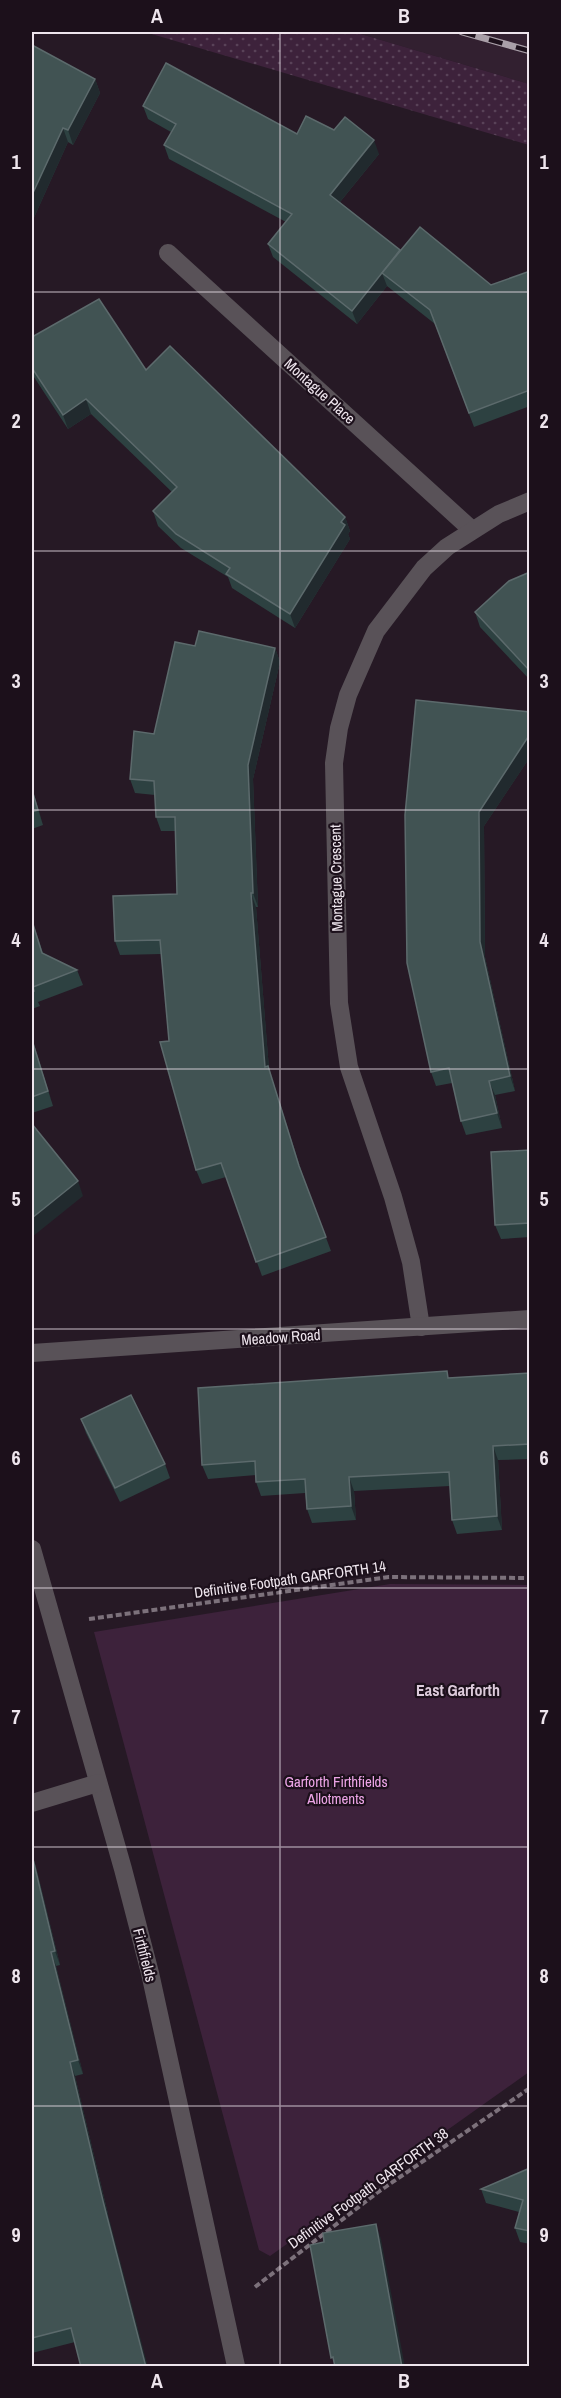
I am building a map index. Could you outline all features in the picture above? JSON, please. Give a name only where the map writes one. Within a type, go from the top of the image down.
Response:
[{"type":"street","name":"Montague Place","points":[[168,253],[472,530]]},
{"type":"street","name":"Montague Crescent","points":[[421,1327],[411,1262],[393,1197],[359,1098],[343,1035],[339,1003],[334,763],[339,728],[348,695],[376,632],[424,568],[447,547],[499,514],[530,501]]},
{"type":"street","name":"Meadow Road","points":[[32,1353],[530,1319]]},
{"type":"street","name":"Firthfields","points":[[34,1555],[150,1973],[236,2367]]},
{"type":"street","points":[[32,1803],[98,1783]]},
{"type":"path","name":"Definitive Footpath GARFORTH 14","points":[[55,1624],[389,1577],[530,1578]]},
{"type":"path","name":"Definitive Footpath GARFORTH 38","points":[[223,2311],[378,2192],[530,2088]]},
{"type":"shaded area","points":[[354,32],[529,32],[529,84]]},
{"type":"green space","points":[[145,32],[354,32],[529,84],[529,145]]},
{"type":"green space","name":"Garforth Firthfields Allotments","points":[[390,1584],[529,1585],[529,2072],[270,2256],[259,2250],[94,1632]]},
{"type":"building","points":[[32,45],[95,79],[68,130],[63,128],[32,195]]},
{"type":"building","points":[[166,63],[297,134],[306,116],[334,130],[345,117],[374,140],[330,195],[400,250],[352,311],[268,244],[292,214],[164,145],[176,124],[143,106]]},
{"type":"building","points":[[420,227],[491,285],[530,271],[530,390],[469,413],[430,310],[382,273]]},
{"type":"building","points":[[99,299],[146,370],[170,346],[345,517],[341,522],[345,525],[290,614],[226,574],[230,568],[176,534],[153,511],[177,487],[86,399],[63,415],[32,368],[32,337]]},
{"type":"building","points":[[530,572],[530,667],[528,669],[475,612],[509,581]]},
{"type":"building","points":[[199,631],[275,648],[248,765],[253,893],[251,893],[265,1067],[268,1066],[299,1166],[326,1237],[256,1262],[221,1163],[196,1170],[160,1042],[169,1041],[160,940],[115,941],[113,896],[177,894],[175,817],[156,817],[154,781],[130,779],[134,731],[154,734],[175,642],[195,646]]},
{"type":"building","points":[[416,700],[530,712],[530,734],[479,812],[480,942],[510,1076],[489,1081],[497,1113],[461,1121],[449,1068],[431,1072],[407,963],[405,815]]},
{"type":"building","points":[[32,790],[38,810],[32,812]]},
{"type":"building","points":[[32,921],[42,953],[77,970],[33,987],[32,992]]},
{"type":"building","points":[[32,1040],[48,1091],[32,1097]]},
{"type":"building","points":[[32,1124],[78,1181],[32,1218]]},
{"type":"building","points":[[530,1150],[530,1223],[495,1225],[491,1152]]},
{"type":"building","points":[[447,1371],[448,1378],[530,1373],[530,1444],[493,1446],[497,1516],[452,1520],[449,1472],[349,1477],[351,1506],[307,1509],[305,1479],[256,1482],[255,1461],[202,1465],[198,1388]]},
{"type":"building","points":[[131,1395],[165,1464],[115,1488],[81,1419]]},
{"type":"building","points":[[32,1855],[55,1951],[51,1952],[78,2060],[70,2062],[146,2367],[81,2367],[71,2328],[32,2338]]},
{"type":"building","points":[[530,2168],[530,2231],[515,2228],[523,2200],[481,2189]]},
{"type":"building","points":[[376,2224],[402,2367],[335,2367],[333,2357],[331,2358],[310,2245],[324,2242],[323,2233]]},
{"type":"railway","points":[[462,32],[530,51]]},
{"type":"district","name":"East Garforth","points":[[458,1690]]}]
